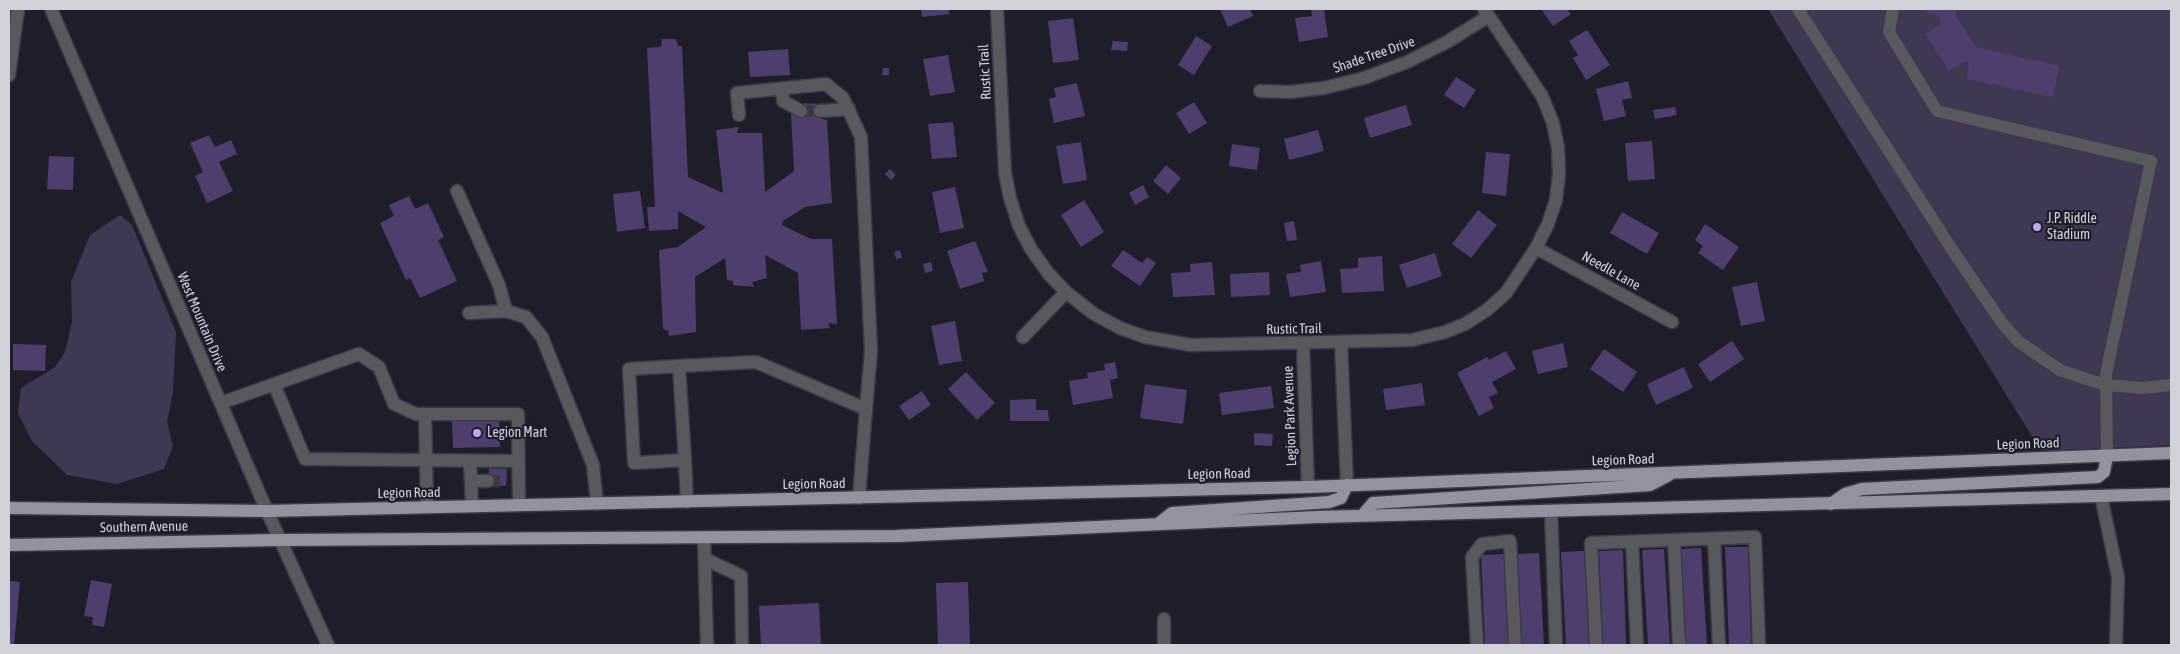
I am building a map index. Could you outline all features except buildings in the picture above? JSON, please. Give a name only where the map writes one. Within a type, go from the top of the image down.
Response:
[{"type":"main road","name":"Legion Road","points":[[267,510],[1308,487],[2171,453]]},
{"type":"main road","points":[[1831,504],[1845,494],[1862,489],[2098,477],[2104,472],[2107,456]]},
{"type":"main road","points":[[1362,516],[1374,504],[1483,494],[1650,485],[1674,473]]},
{"type":"main road","points":[[1158,524],[1172,513],[1329,502],[1341,498],[1347,485]]},
{"type":"main road","points":[[280,540],[897,536],[1362,516],[2171,494]]},
{"type":"main road","name":"Southern Avenue","points":[[9,508],[267,510]]},
{"type":"main road","name":"Southern Avenue","points":[[9,545],[280,540]]},
{"type":"street","points":[[9,75],[18,9]]},
{"type":"street","name":"West Mountain Drive","points":[[50,9],[280,540],[328,645]]},
{"type":"street","name":"Rustic Trail","points":[[997,9],[1005,173],[1010,198],[1019,226],[1031,249],[1048,273],[1066,292],[1094,314],[1120,328],[1169,343],[1191,345],[1302,344],[1412,340],[1444,332],[1465,324],[1487,310],[1506,293],[1536,248],[1548,224],[1557,191],[1559,174],[1558,148],[1553,123],[1542,96],[1487,12]]},
{"type":"street","points":[[1798,9],[1953,252],[2002,323],[2018,342],[2060,370],[2105,385],[2143,388],[2171,386]]},
{"type":"street","points":[[1893,9],[1889,32],[1937,112],[2151,161],[2105,385],[2107,456]]},
{"type":"street","name":"Shade Tree Drive","points":[[1260,91],[1290,92],[1324,88],[1364,78],[1407,62],[1448,42],[1487,12]]},
{"type":"street","points":[[739,115],[737,93],[826,84],[843,98],[861,137],[871,351],[859,498]]},
{"type":"street","points":[[782,88],[783,100],[801,111]]},
{"type":"street","points":[[820,110],[849,109]]},
{"type":"street","points":[[457,191],[499,285],[506,311]]},
{"type":"street","name":"Needle Lane","points":[[1536,248],[1672,322]]},
{"type":"street","points":[[1023,337],[1066,292]]},
{"type":"street","points":[[468,313],[506,311],[526,317],[542,337],[593,465],[597,504]]},
{"type":"street","points":[[1341,343],[1347,485]]},
{"type":"street","name":"Legion Park Avenue","points":[[1302,344],[1308,487]]},
{"type":"street","points":[[221,403],[358,354],[379,367],[394,404],[416,414],[518,414],[518,461],[512,482],[519,505]]},
{"type":"street","points":[[685,460],[634,462],[629,369],[756,362],[866,409]]},
{"type":"street","points":[[679,366],[687,502]]},
{"type":"street","points":[[274,384],[305,459],[518,461]]},
{"type":"street","points":[[425,414],[427,507]]},
{"type":"street","points":[[470,461],[472,506]]},
{"type":"street","points":[[471,481],[488,481]]},
{"type":"street","points":[[2101,496],[2118,577],[2116,645]]},
{"type":"street","points":[[1551,512],[1556,645]]},
{"type":"street","points":[[704,537],[707,645]]},
{"type":"street","points":[[1596,645],[1591,543],[1755,537],[1759,645]]},
{"type":"street","points":[[1714,539],[1719,645]]},
{"type":"street","points":[[1674,540],[1678,645]]},
{"type":"street","points":[[1477,645],[1472,557],[1482,544],[1510,541],[1515,645]]},
{"type":"street","points":[[1632,542],[1637,645]]},
{"type":"street","points":[[705,559],[741,576],[742,645]]},
{"type":"street","points":[[1164,619],[1164,645]]},
{"type":"shaded area","name":"J.P. Riddle Stadium","points":[[1768,9],[2171,9],[2171,445],[2041,451]]},
{"type":"shaded area","points":[[120,215],[132,225],[176,332],[173,392],[167,422],[173,446],[164,469],[117,484],[67,475],[32,441],[18,413],[21,388],[55,367],[65,352],[72,322],[71,282],[90,235]]},
{"type":"tunnel","points":[[801,111],[820,111]]},
{"type":"tunnel","points":[[488,481],[506,482]]},
{"type":"place","name":"J.P. Riddle Stadium","points":[[2037,227]]},
{"type":"place","name":"Legion Mart","points":[[477,433]]}]
